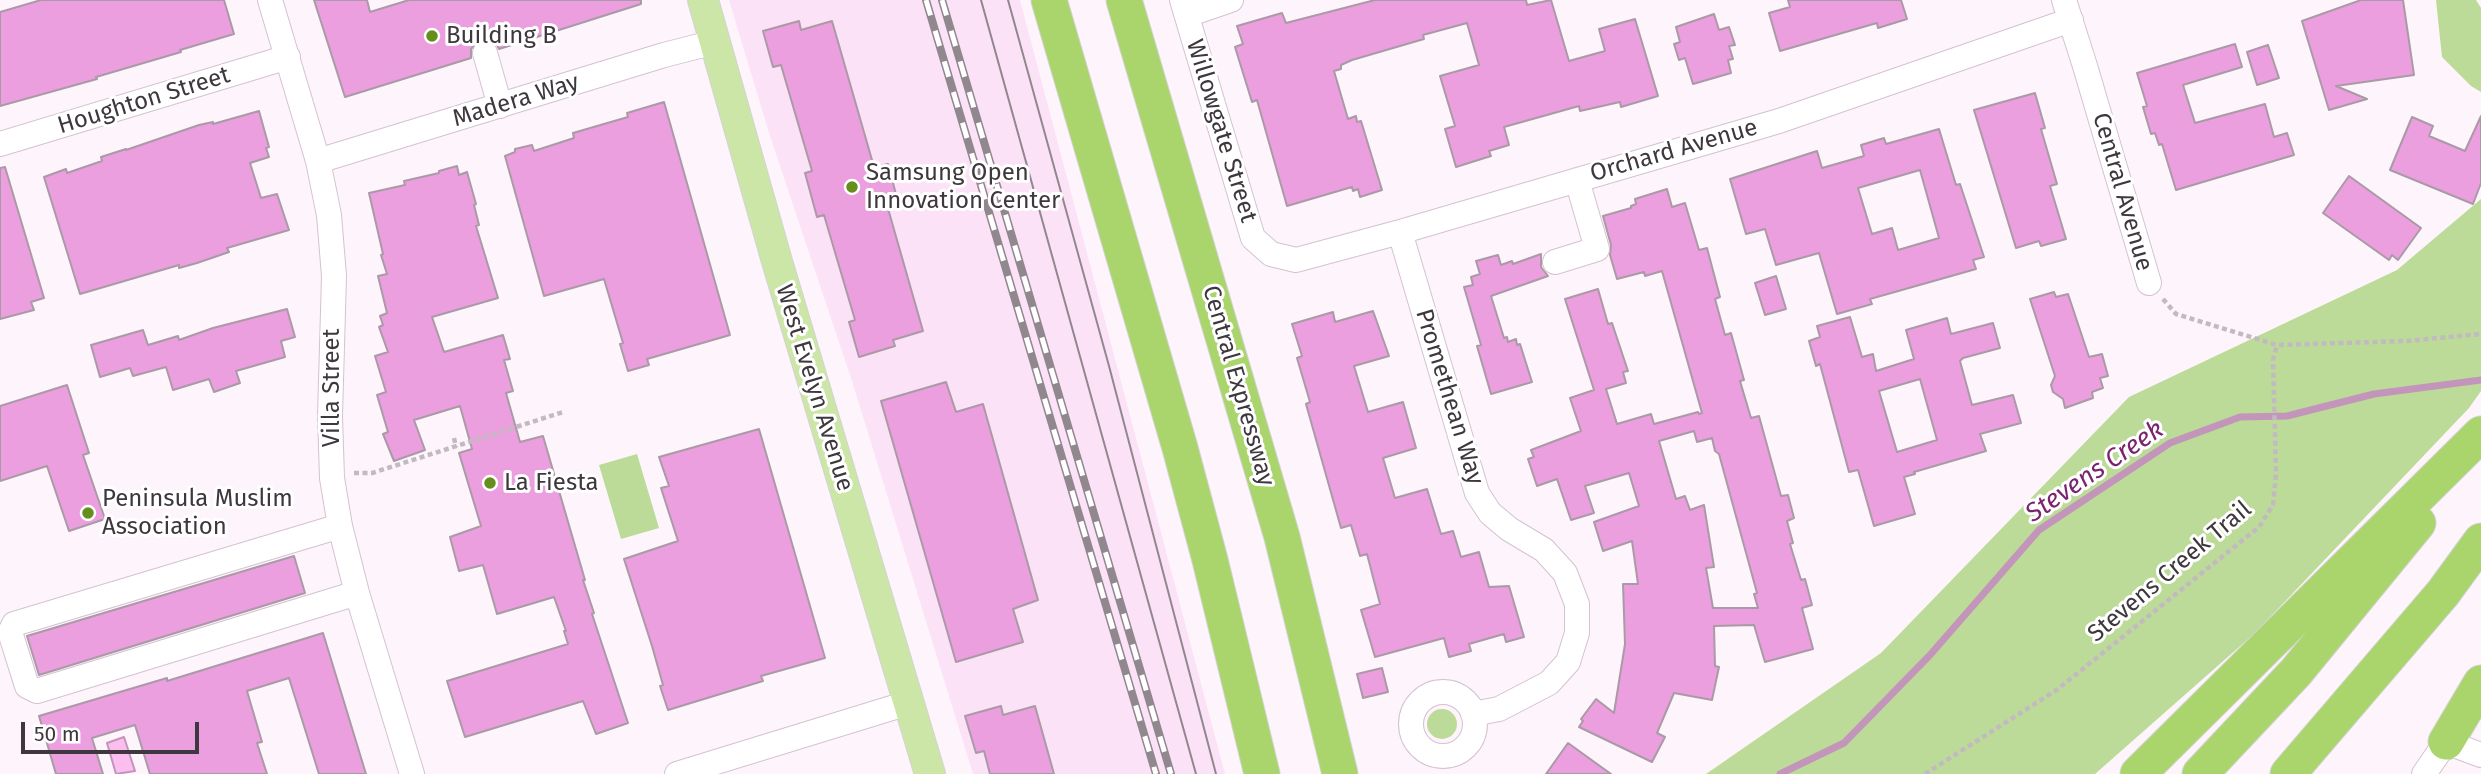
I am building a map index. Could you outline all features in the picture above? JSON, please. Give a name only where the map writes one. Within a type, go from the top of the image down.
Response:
[{"type":"highway","points":[[1049,0],[1180,447],[1262,774]]},
{"type":"highway","name":"Central Expressway","points":[[1125,0],[1279,525],[1340,774]]},
{"type":"highway","points":[[2138,774],[2481,434]]},
{"type":"highway","points":[[2200,774],[2296,672],[2394,554],[2481,439]]},
{"type":"highway","points":[[2288,774],[2443,593],[2481,541]]},
{"type":"highway","points":[[2446,741],[2481,683]]},
{"type":"main road","name":"West Evelyn Avenue","points":[[703,0],[776,258],[930,774]]},
{"type":"street","name":"Villa Street","points":[[270,0],[318,161],[329,215],[334,276],[330,416],[332,474],[340,526],[357,593],[412,774]]},
{"type":"street","points":[[1185,7],[1231,0]]},
{"type":"street","name":"Willowgate Street","points":[[1185,7],[1253,238],[1271,254]]},
{"type":"street","name":"Orchard Avenue","points":[[1271,254],[1296,260],[1779,121],[2067,10]]},
{"type":"street","name":"Central Avenue","points":[[2067,10],[2149,283]]},
{"type":"street","name":"Madera Way","points":[[318,161],[664,55],[715,42]]},
{"type":"street","points":[[485,54],[500,106]]},
{"type":"street","name":"Houghton Street","points":[[0,144],[288,57]]},
{"type":"street","points":[[1555,262],[1597,249],[1577,180]]},
{"type":"street","name":"Promethean Way","points":[[1400,232],[1477,493],[1490,513],[1509,529],[1544,550],[1565,573],[1577,604],[1577,633],[1568,662],[1549,683],[1499,709],[1474,714]]},
{"type":"street","points":[[340,526],[14,624],[10,632],[27,686],[37,691],[357,593]]},
{"type":"street","points":[[677,774],[908,703]]},
{"type":"street","points":[[2424,774],[2446,741],[2481,755]]},
{"type":"path","name":"Central Avenue","points":[[2149,283],[2176,314],[2277,345]]},
{"type":"path","points":[[2277,345],[2406,341],[2481,334]]},
{"type":"path","name":"Stevens Creek Trail","points":[[1924,774],[2058,689],[2259,527],[2273,505],[2276,474],[2273,360],[2277,345]]},
{"type":"path","points":[[332,474],[372,472],[562,412]]},
{"type":"path","points":[[454,438],[456,446]]},
{"type":"shaded area","points":[[729,0],[1020,0],[1225,774],[973,774],[852,381],[769,133]]},
{"type":"shaded area","points":[[124,737],[135,771],[116,774],[107,743]]},
{"type":"green space","points":[[2436,0],[2476,0],[2481,8],[2481,92],[2471,86],[2442,57]]},
{"type":"green space","points":[[2481,199],[2481,391],[2469,408],[2255,633],[2095,774],[1706,774],[1881,653],[2129,397],[2397,270]]},
{"type":"green space","points":[[637,454],[659,528],[621,539],[599,465]]},
{"type":"green space","points":[[1442,709],[1453,713],[1457,724],[1453,735],[1442,739],[1431,735],[1427,724],[1431,713]]},
{"type":"building","points":[[41,0],[224,0],[234,34],[96,77],[97,79],[0,106],[0,12]]},
{"type":"building","name":"Building B","points":[[314,0],[367,0],[370,12],[409,0],[641,0],[641,4],[499,49],[496,43],[489,39],[480,39],[471,49],[471,58],[345,97]]},
{"type":"building","points":[[1375,0],[1526,0],[1527,5],[1551,0],[1569,61],[1605,51],[1599,29],[1635,19],[1658,96],[1621,107],[1620,102],[1580,111],[1579,106],[1504,127],[1509,145],[1489,151],[1491,156],[1456,167],[1445,129],[1455,126],[1440,76],[1479,65],[1467,23],[1423,35],[1424,39],[1352,60],[1334,71],[1348,119],[1356,116],[1357,122],[1361,121],[1382,190],[1360,197],[1358,189],[1353,191],[1352,187],[1287,206],[1257,100],[1252,102],[1235,47],[1243,44],[1237,26],[1282,13],[1286,23]]},
{"type":"building","points":[[1788,0],[1901,0],[1907,19],[1878,28],[1877,23],[1780,51],[1769,13],[1790,7]]},
{"type":"building","points":[[2361,0],[2403,0],[2414,75],[2336,86],[2367,99],[2329,110],[2302,21]]},
{"type":"building","points":[[1714,14],[1719,30],[1729,27],[1735,45],[1729,46],[1733,59],[1728,60],[1731,73],[1693,84],[1685,58],[1679,60],[1674,44],[1680,42],[1676,27]]},
{"type":"building","name":"Samsung Open Innovation Center","points":[[799,21],[801,30],[832,21],[874,167],[888,164],[898,202],[887,205],[923,331],[893,340],[895,346],[859,357],[849,322],[855,320],[824,215],[817,217],[805,173],[812,171],[781,65],[773,67],[763,31]]},
{"type":"building","points":[[2235,44],[2242,67],[2183,85],[2195,123],[2265,104],[2274,137],[2287,133],[2294,155],[2176,190],[2162,144],[2159,145],[2155,133],[2151,134],[2143,107],[2147,106],[2137,73]]},
{"type":"building","points":[[2268,45],[2279,78],[2257,85],[2247,52]]},
{"type":"building","points":[[2035,93],[2045,128],[2041,129],[2057,184],[2050,186],[2066,239],[2041,246],[2039,241],[2016,248],[1974,110]]},
{"type":"building","points":[[664,102],[730,335],[647,359],[649,365],[628,371],[620,344],[623,343],[604,279],[544,296],[505,156],[515,152],[515,149],[532,145],[534,151],[574,138],[573,133],[628,117],[627,113]]},
{"type":"building","points":[[259,111],[269,147],[266,148],[269,157],[250,163],[261,198],[277,194],[289,230],[227,248],[229,252],[197,263],[179,268],[179,265],[80,294],[44,177],[66,169],[67,173],[102,161],[101,157],[199,125],[213,124]]},
{"type":"building","points":[[2481,116],[2481,183],[2473,204],[2390,170],[2412,117],[2433,126],[2429,136],[2465,151]]},
{"type":"building","points":[[1939,129],[1956,185],[1960,184],[1984,257],[1973,260],[1976,269],[1870,299],[1872,304],[1837,314],[1819,253],[1776,265],[1765,229],[1746,234],[1730,179],[1817,151],[1822,168],[1864,156],[1861,145],[1884,138],[1886,144]],"holes":[[[1920,170],[1939,238],[1898,250],[1892,228],[1872,234],[1858,188]]]},
{"type":"building","points":[[457,166],[459,175],[467,172],[476,204],[474,205],[479,225],[476,226],[498,298],[432,317],[444,352],[503,335],[510,359],[504,360],[513,391],[506,393],[520,442],[543,436],[585,580],[594,613],[592,614],[628,723],[596,734],[583,701],[465,737],[447,681],[568,644],[566,631],[554,597],[497,614],[483,565],[459,571],[450,537],[481,526],[459,453],[472,449],[460,406],[414,420],[425,450],[394,461],[383,434],[388,432],[377,395],[386,392],[375,356],[388,352],[379,327],[383,325],[380,316],[387,313],[378,276],[387,274],[369,193],[405,185],[404,181]]},
{"type":"building","points":[[5,167],[44,298],[31,302],[34,310],[0,319],[0,168]]},
{"type":"building","points":[[2349,176],[2421,228],[2398,260],[2392,255],[2389,260],[2323,213]]},
{"type":"building","points":[[1667,189],[1672,207],[1685,203],[1699,250],[1707,248],[1720,297],[1715,299],[1725,335],[1731,333],[1744,380],[1740,381],[1751,418],[1759,416],[1781,496],[1788,495],[1794,518],[1787,521],[1793,543],[1790,544],[1801,580],[1805,579],[1812,605],[1802,608],[1813,649],[1765,662],[1754,625],[1714,626],[1715,666],[1719,667],[1712,700],[1674,693],[1657,733],[1665,737],[1652,762],[1579,727],[1583,721],[1581,719],[1596,699],[1614,713],[1625,644],[1623,584],[1638,584],[1632,541],[1603,551],[1594,522],[1639,506],[1629,473],[1585,486],[1594,513],[1571,520],[1557,479],[1537,486],[1528,459],[1534,457],[1531,450],[1581,431],[1570,398],[1594,390],[1565,299],[1598,289],[1608,324],[1612,323],[1628,371],[1623,372],[1626,383],[1606,389],[1617,424],[1651,414],[1654,424],[1702,413],[1662,271],[1645,276],[1644,272],[1617,279],[1603,216],[1631,208],[1636,204],[1635,199]],"holes":[[[1694,431],[1697,442],[1712,438],[1715,451],[1719,454],[1757,593],[1754,594],[1758,608],[1713,608],[1706,568],[1714,567],[1704,505],[1690,510],[1685,496],[1676,499],[1659,441]]]},
{"type":"building","points":[[1541,254],[1541,267],[1548,276],[1491,296],[1504,338],[1507,337],[1508,342],[1516,339],[1517,345],[1520,344],[1532,382],[1491,394],[1477,346],[1481,345],[1464,287],[1473,285],[1471,277],[1480,274],[1476,261],[1498,255],[1501,265],[1512,261],[1513,264]]},
{"type":"building","points":[[1776,276],[1786,309],[1765,315],[1755,283]]},
{"type":"building","points":[[2054,292],[2056,297],[2068,294],[2089,357],[2102,354],[2108,376],[2100,378],[2103,388],[2092,392],[2093,398],[2065,408],[2063,399],[2053,392],[2051,385],[2055,376],[2030,299]]},
{"type":"building","points":[[287,309],[295,337],[281,341],[285,357],[236,371],[240,383],[214,392],[209,379],[173,390],[166,367],[133,376],[130,368],[100,377],[91,345],[143,330],[148,345],[178,336],[179,340],[213,328]]},
{"type":"building","points":[[1373,311],[1389,356],[1354,366],[1368,412],[1403,402],[1416,448],[1383,458],[1395,498],[1427,489],[1441,534],[1453,531],[1461,557],[1479,552],[1489,587],[1509,586],[1524,637],[1506,642],[1504,634],[1469,644],[1471,651],[1449,657],[1444,638],[1375,657],[1361,610],[1380,604],[1367,554],[1360,556],[1351,525],[1341,528],[1306,404],[1310,402],[1297,358],[1302,356],[1292,324],[1333,312],[1335,322]]},
{"type":"building","points":[[1850,317],[1862,357],[1873,354],[1876,371],[1914,359],[1906,330],[1947,318],[1951,334],[1993,323],[2000,348],[1960,361],[1972,405],[2013,395],[2021,423],[1980,434],[1986,451],[1904,477],[1915,514],[1874,526],[1858,470],[1849,472],[1820,364],[1816,366],[1809,341],[1820,337],[1817,326]],"holes":[[[1920,379],[1937,440],[1897,452],[1879,391]]]},
{"type":"building","points":[[946,382],[956,412],[983,404],[1038,600],[1013,609],[1023,642],[956,662],[881,401]]},
{"type":"building","points":[[67,385],[89,453],[83,455],[105,519],[69,531],[47,466],[0,481],[0,406]]},
{"type":"building","points":[[759,429],[825,658],[761,676],[763,681],[668,710],[652,646],[624,559],[678,541],[661,488],[669,486],[659,457]]},
{"type":"building","points":[[294,556],[305,593],[39,675],[27,636]]},
{"type":"building","points":[[323,633],[366,774],[319,774],[289,678],[247,691],[262,742],[257,743],[267,774],[150,774],[135,725],[92,738],[103,774],[56,774],[39,716],[167,678],[167,681]]},
{"type":"building","points":[[1382,668],[1388,692],[1363,698],[1357,674]]},
{"type":"building","points":[[1001,706],[1003,715],[1035,706],[1054,774],[990,774],[984,751],[976,753],[965,716]]},
{"type":"building","points":[[1568,743],[1611,774],[1546,774]]},
{"type":"waterway","name":"Stevens Creek","points":[[1780,774],[1844,743],[1930,655],[2039,530],[2170,443],[2240,417],[2287,416],[2374,394],[2481,380]]},
{"type":"tram line","points":[[981,0],[1196,774]]},
{"type":"tram line","points":[[1008,0],[1109,366],[1216,774]]},
{"type":"railway","points":[[926,0],[1156,774]]},
{"type":"railway","points":[[942,0],[1171,774]]},
{"type":"place","name":"Building B","points":[[432,36]]},
{"type":"place","name":"Samsung Open Innovation Center","points":[[852,187]]},
{"type":"place","name":"La Fiesta","points":[[490,483]]},
{"type":"place","name":"Peninsula Muslim Association","points":[[88,513]]}]
